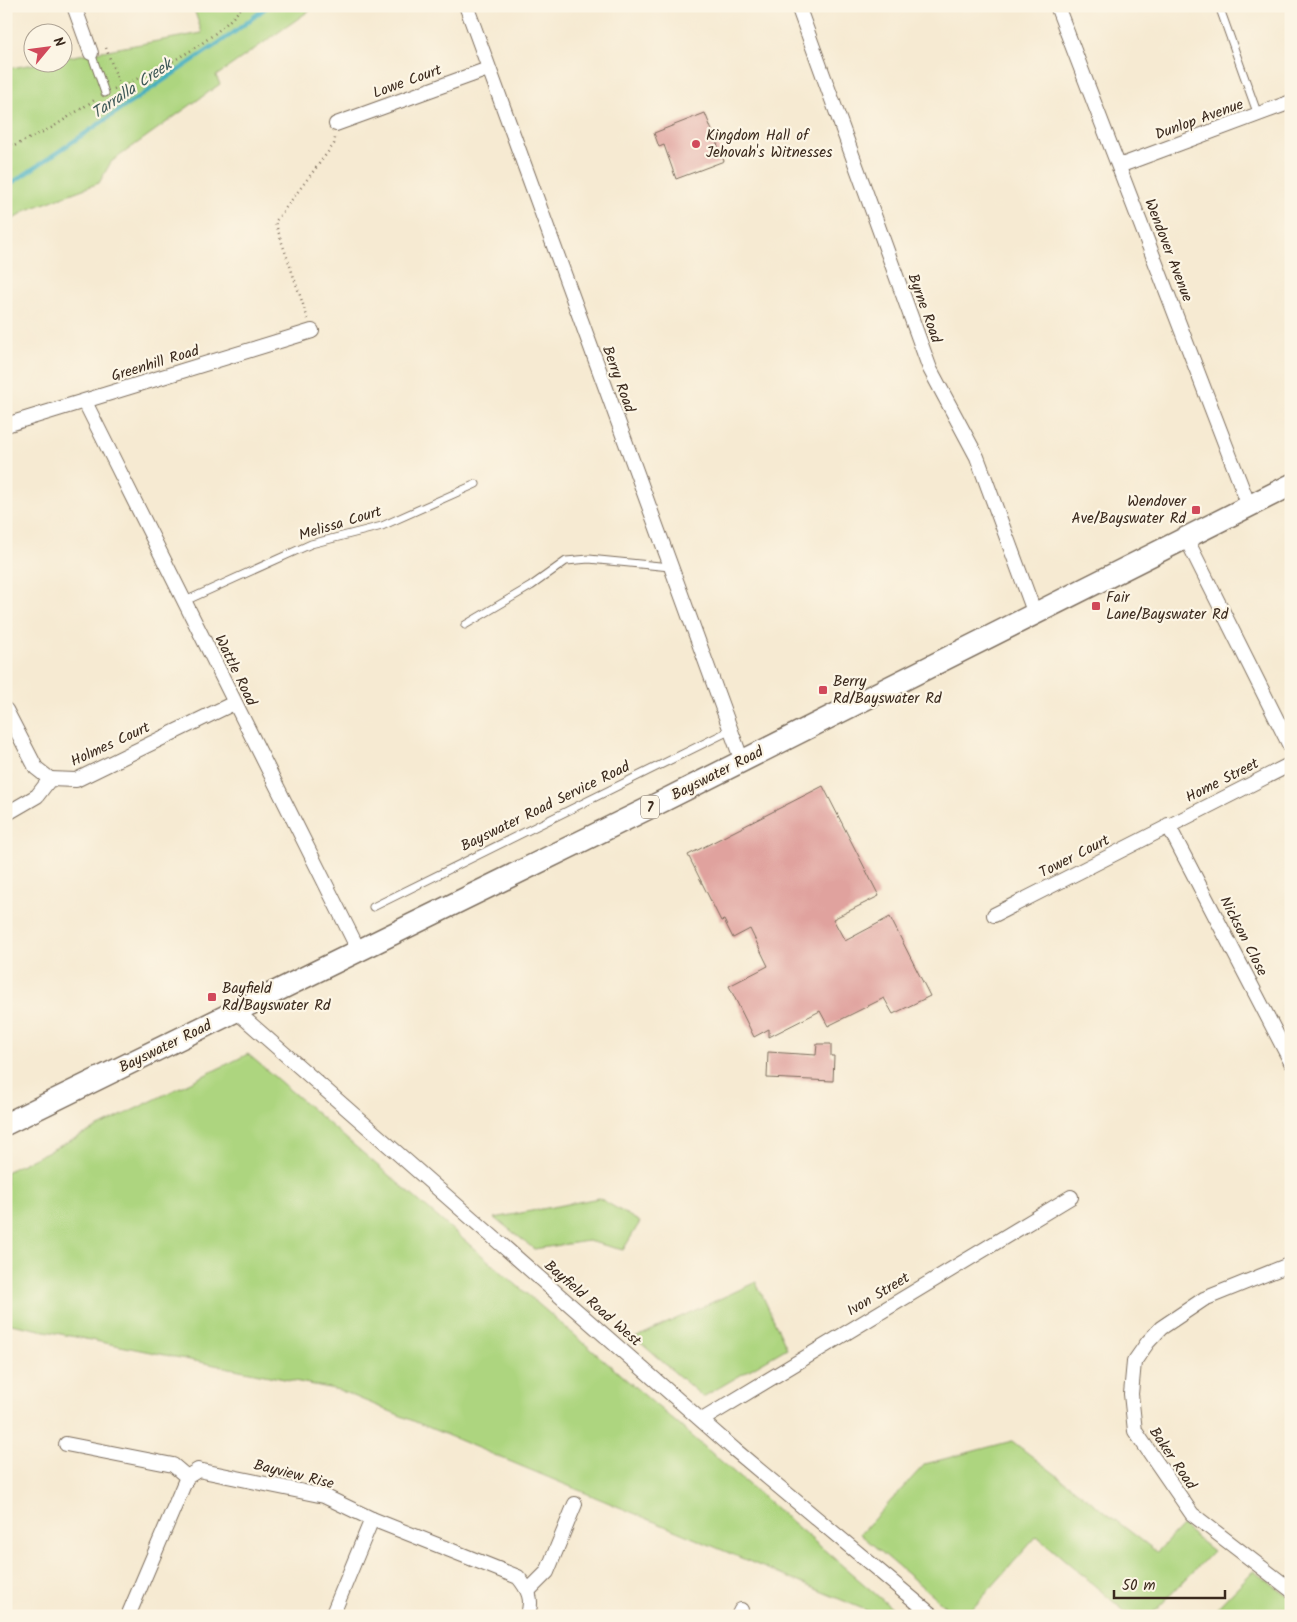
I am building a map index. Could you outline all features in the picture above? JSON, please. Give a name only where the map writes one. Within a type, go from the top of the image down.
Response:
[{"type":"main road","name":"Bayswater Road","points":[[6,1124],[742,761],[1291,485]]},
{"type":"street","points":[[74,6],[91,53]]},
{"type":"street","name":"Byrne Road","points":[[798,6],[930,368],[977,457],[1035,614]]},
{"type":"street","name":"Wendover Avenue","points":[[1057,6],[1250,506]]},
{"type":"street","name":"Berry Road","points":[[467,8],[742,761]]},
{"type":"street","name":"Lowe Court","points":[[336,124],[488,69]]},
{"type":"street","name":"Dunlop Avenue","points":[[1119,166],[1291,102]]},
{"type":"street","name":"Greenhill Road","points":[[6,425],[312,331]]},
{"type":"street","name":"Wattle Road","points":[[84,402],[359,951]]},
{"type":"street","points":[[1186,538],[1291,748]]},
{"type":"street","name":"Holmes Court","points":[[50,778],[76,780],[234,703]]},
{"type":"street","points":[[6,710],[36,768],[50,778],[37,796],[6,814]]},
{"type":"street","name":"Home Street","points":[[1168,825],[1291,764]]},
{"type":"street","name":"Tower Court","points":[[994,915],[1168,825]]},
{"type":"street","name":"Nickson Close","points":[[1168,825],[1291,1062]]},
{"type":"street","name":"Bayfield Road West","points":[[236,1011],[702,1420],[932,1616]]},
{"type":"street","name":"Ivon Street","points":[[702,1420],[1071,1197]]},
{"type":"street","name":"Baker Road","points":[[1291,1264],[1204,1299],[1161,1328],[1134,1362],[1131,1394],[1135,1431],[1192,1514],[1291,1590]]},
{"type":"street","points":[[66,1444],[173,1465],[187,1477],[128,1616]]},
{"type":"street","name":"Bayview Rise","points":[[187,1477],[198,1470],[316,1494],[372,1519],[518,1577],[529,1590]]},
{"type":"street","points":[[527,1616],[530,1610],[529,1590],[547,1572],[575,1504]]},
{"type":"street","points":[[332,1616],[372,1519]]},
{"type":"lane","points":[[1219,6],[1258,114]]},
{"type":"lane","points":[[91,53],[105,93]]},
{"type":"lane","name":"Melissa Court","points":[[185,601],[311,544],[382,526],[476,484]]},
{"type":"lane","points":[[465,625],[531,586],[566,561],[589,559],[670,567]]},
{"type":"lane","name":"Bayswater Road Service Road","points":[[373,908],[731,730]]},
{"type":"path","points":[[6,150],[12,145],[53,127],[105,93],[145,76],[185,54],[229,20],[243,6]]},
{"type":"path","points":[[104,44],[120,86]]},
{"type":"path","points":[[312,331],[275,222],[334,144],[336,124]]},
{"type":"path","points":[[6,143],[12,145]]},
{"type":"green space","points":[[193,6],[316,6],[216,76],[220,84],[111,162],[99,183],[27,210],[6,224],[6,69],[22,66],[22,72],[72,72],[72,56],[202,33]]},
{"type":"green space","points":[[248,1054],[901,1616],[880,1616],[339,1390],[6,1323],[6,1172]]},
{"type":"green space","points":[[599,1198],[640,1222],[623,1250],[588,1241],[534,1249],[495,1218]]},
{"type":"green space","points":[[756,1282],[787,1348],[703,1397],[635,1338]]},
{"type":"green space","points":[[1012,1441],[1157,1552],[1182,1526],[1213,1551],[1150,1616],[1130,1616],[1037,1536],[966,1616],[957,1616],[860,1534],[925,1464]]},
{"type":"green space","points":[[1253,1571],[1291,1597],[1291,1616],[1209,1616]]},
{"type":"building","name":"Kingdom Hall of Jehovah's Witnesses","points":[[705,113],[724,161],[676,179],[664,145],[659,147],[654,133]]},
{"type":"building","points":[[823,786],[879,896],[833,919],[845,941],[890,917],[930,996],[893,1014],[884,998],[828,1026],[820,1011],[769,1037],[769,1029],[754,1037],[729,986],[768,966],[750,929],[733,938],[724,920],[721,921],[688,855]]},
{"type":"building","points":[[817,1044],[831,1044],[831,1056],[834,1056],[833,1081],[767,1078],[768,1052],[816,1055]]},
{"type":"waterway","name":"Tarralla Creek","points":[[6,187],[232,34],[268,6]]},
{"type":"place","name":"Kingdom Hall of Jehovah's Witnesses","points":[[696,144]]},
{"type":"place","name":"Wendover Ave/Bayswater Rd","points":[[1196,510]]},
{"type":"place","name":"Fair Lane/Bayswater Rd","points":[[1096,606]]},
{"type":"place","name":"Berry Rd/Bayswater Rd","points":[[823,690]]},
{"type":"place","name":"Bayfield Rd/Bayswater Rd","points":[[212,997]]}]
